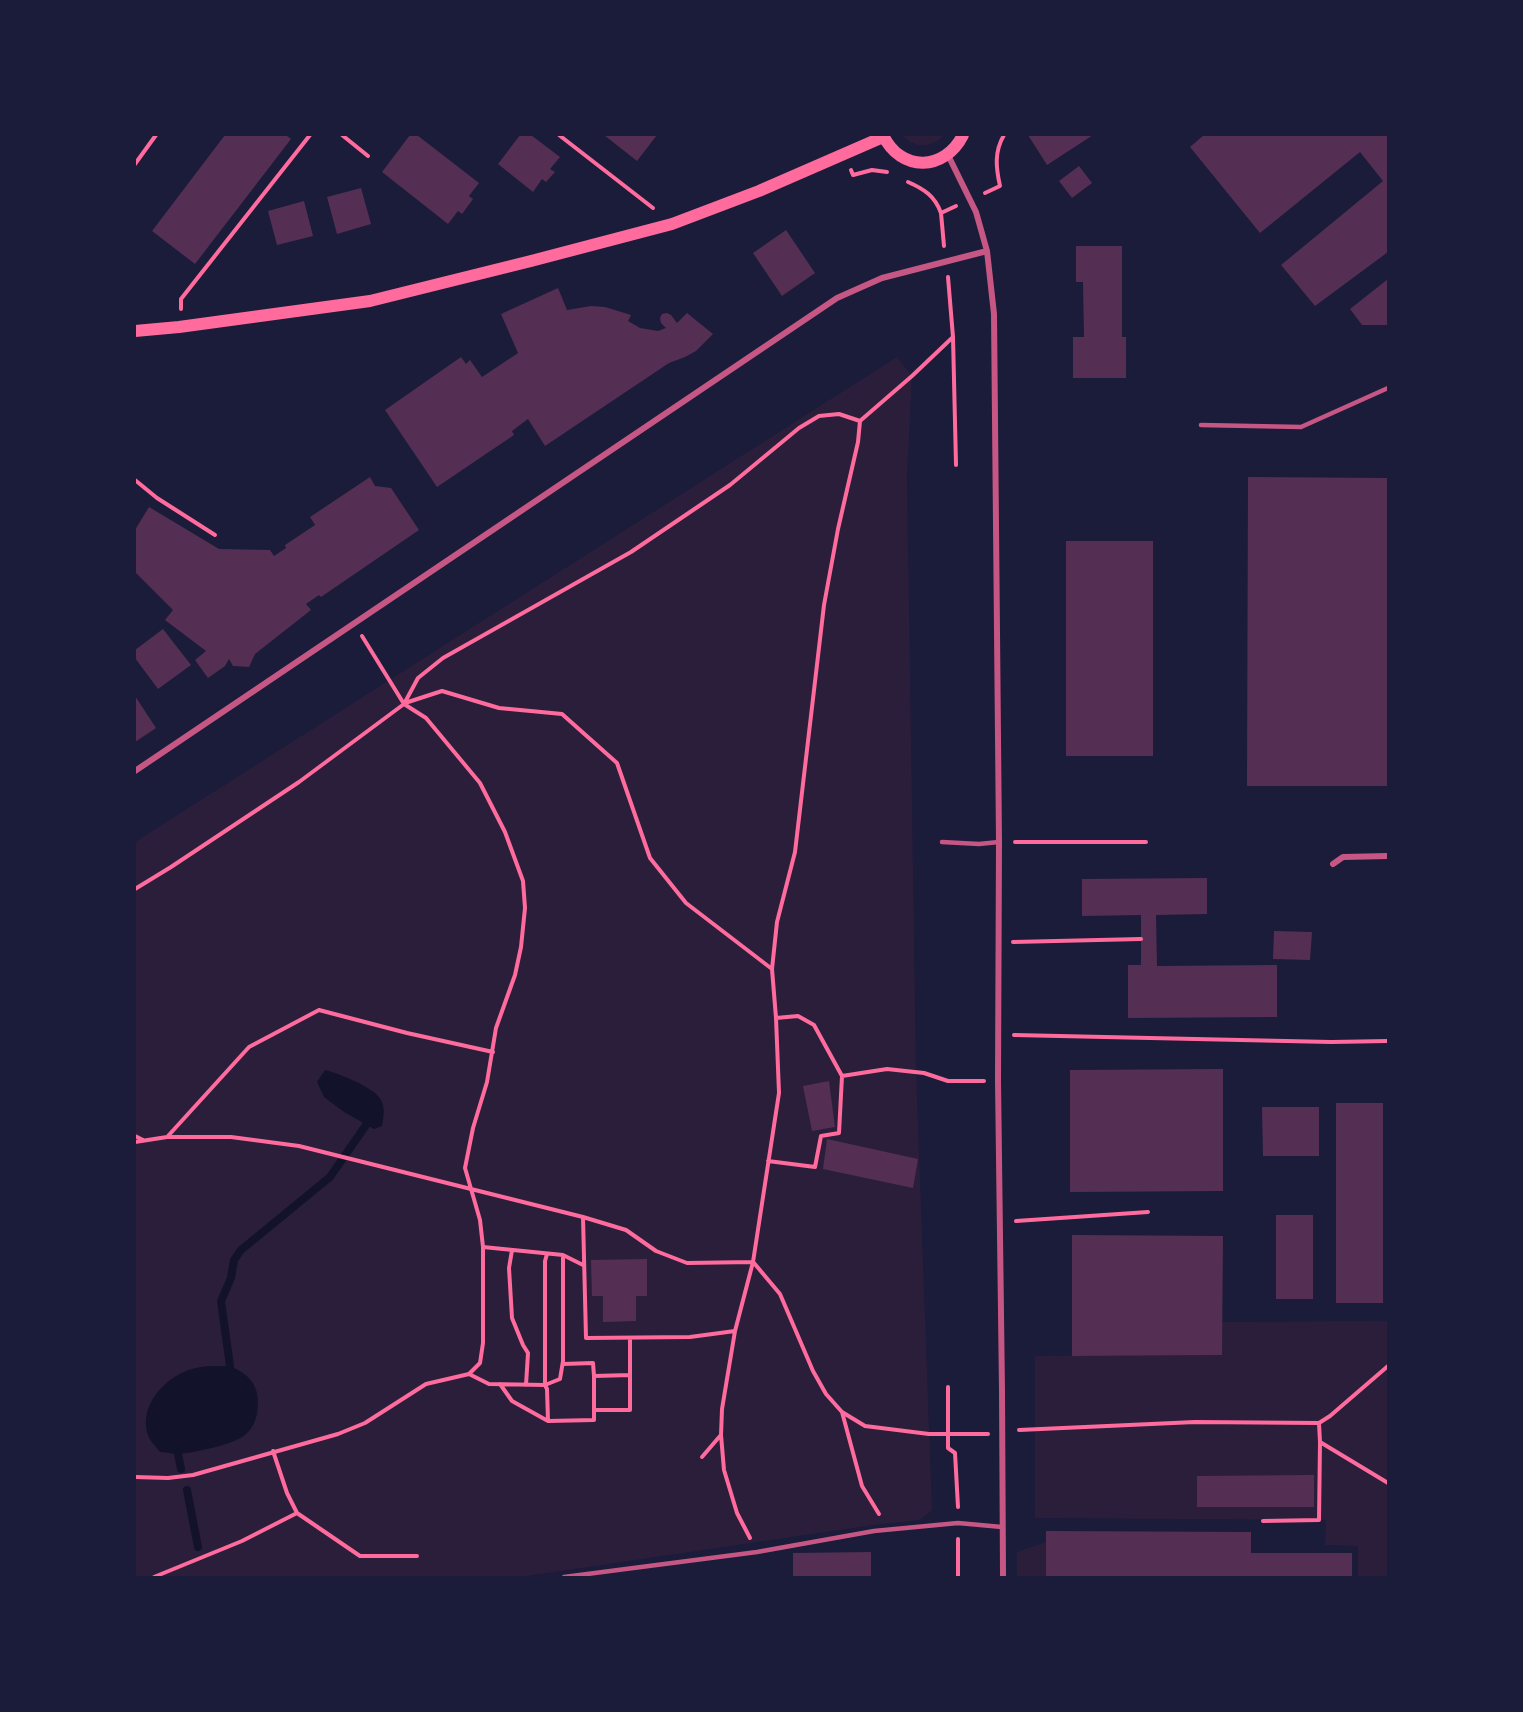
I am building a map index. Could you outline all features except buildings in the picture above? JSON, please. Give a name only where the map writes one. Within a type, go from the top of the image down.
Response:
[{"type":"main road","points":[[135,331],[370,301],[672,224],[759,191],[883,136],[892,150],[904,159],[919,163],[934,162],[948,155],[958,145],[963,135]]},
{"type":"street","points":[[948,155],[970,198],[987,251],[994,314],[1003,1577]]},
{"type":"street","points":[[135,771],[837,298],[882,278],[987,251]]},
{"type":"street","points":[[1333,864],[1343,857],[1388,856]]},
{"type":"lane","points":[[1202,425],[1301,427],[1388,388]]},
{"type":"lane","points":[[942,842],[980,844],[999,842]]},
{"type":"lane","points":[[564,1577],[757,1552],[874,1531],[958,1523],[1002,1527]]},
{"type":"path","points":[[135,164],[156,135]]},
{"type":"path","points":[[179,327],[182,299],[310,135]]},
{"type":"path","points":[[342,135],[368,156]]},
{"type":"path","points":[[559,135],[672,224]]},
{"type":"path","points":[[1000,186],[996,160],[1004,135]]},
{"type":"path","points":[[844,153],[853,175],[872,170],[895,176]]},
{"type":"path","points":[[904,180],[923,189],[936,201],[941,213],[953,337],[956,465]]},
{"type":"path","points":[[941,213],[970,198]]},
{"type":"path","points":[[757,1552],[737,1513],[724,1470],[721,1435],[722,1409],[735,1331],[753,1262],[779,1093],[772,969],[777,922],[795,852],[824,605],[858,442],[860,421],[953,337]]},
{"type":"path","points":[[404,704],[418,678],[443,658],[640,546],[730,485],[799,428],[819,416],[839,414],[860,421]]},
{"type":"path","points":[[135,480],[157,498],[214,535]]},
{"type":"path","points":[[135,1477],[168,1478],[193,1475],[338,1434],[365,1423],[426,1384],[469,1374],[480,1363],[483,1343],[483,1247],[480,1220],[465,1168],[473,1128],[487,1083],[496,1029],[515,975],[521,947],[525,908],[523,881],[505,832],[480,783],[426,718],[404,704],[354,623]]},
{"type":"path","points":[[135,889],[299,782],[404,704],[442,691],[499,708],[562,714],[617,763],[650,858],[686,903],[772,969]]},
{"type":"path","points":[[999,842],[1146,842]]},
{"type":"path","points":[[998,943],[1141,939]]},
{"type":"path","points":[[167,1137],[249,1047],[319,1010],[407,1034],[493,1052]]},
{"type":"path","points":[[768,1161],[815,1167],[821,1136],[839,1133],[843,1076],[814,1025],[798,1016],[776,1018]]},
{"type":"path","points":[[998,1035],[1331,1042],[1388,1041]]},
{"type":"path","points":[[843,1076],[887,1069],[924,1072],[948,1081],[998,1081]]},
{"type":"path","points":[[135,1136],[144,1140]]},
{"type":"path","points":[[135,1142],[167,1137],[231,1137],[299,1146],[583,1217],[626,1230],[656,1251],[687,1263],[753,1262]]},
{"type":"path","points":[[1000,1222],[1148,1212]]},
{"type":"path","points":[[583,1217],[586,1338],[690,1337],[735,1331]]},
{"type":"path","points":[[483,1247],[563,1255],[583,1264]]},
{"type":"path","points":[[512,1250],[509,1268],[512,1318],[528,1353],[526,1385]]},
{"type":"path","points":[[547,1254],[545,1261],[545,1385],[548,1421]]},
{"type":"path","points":[[469,1374],[489,1384],[545,1385],[560,1378],[563,1364],[563,1255]]},
{"type":"path","points":[[753,1262],[780,1294],[813,1371],[826,1394],[842,1412],[865,1426],[928,1434],[948,1434],[1002,1433],[1026,1428],[1196,1422],[1318,1423],[1330,1416],[1388,1366]]},
{"type":"path","points":[[594,1410],[630,1410],[630,1338]]},
{"type":"path","points":[[500,1384],[512,1401],[548,1421],[594,1420],[593,1363],[563,1364]]},
{"type":"path","points":[[594,1376],[630,1375]]},
{"type":"path","points":[[948,1387],[948,1448],[955,1453],[958,1577]]},
{"type":"path","points":[[842,1412],[862,1486],[890,1530]]},
{"type":"path","points":[[1263,1521],[1319,1520],[1320,1442],[1318,1423]]},
{"type":"path","points":[[702,1457],[721,1435]]},
{"type":"path","points":[[1320,1442],[1388,1483]]},
{"type":"path","points":[[273,1452],[287,1493],[297,1513],[360,1556],[417,1556]]},
{"type":"path","points":[[154,1577],[243,1541],[297,1513]]},
{"type":"shaded area","points":[[902,135],[944,135],[934,143],[923,146],[912,143]]},
{"type":"shaded area","points":[[897,357],[912,376],[907,474],[916,1070],[932,1510],[920,1520],[520,1577],[135,1577],[135,842]]},
{"type":"shaded area","points":[[325,1070],[357,1082],[376,1094],[383,1103],[382,1126],[374,1129],[344,1112],[324,1097],[317,1082]]},
{"type":"shaded area","points":[[1388,1321],[1388,1577],[1358,1577],[1358,1546],[1325,1545],[1326,1520],[1035,1518],[1035,1356],[1222,1355],[1222,1322]]},
{"type":"shaded area","points":[[230,1366],[250,1379],[256,1390],[257,1414],[250,1429],[236,1440],[211,1448],[178,1454],[160,1452],[151,1441],[146,1418],[149,1407],[162,1387],[171,1379],[192,1369]]},
{"type":"shaded area","points":[[1046,1542],[1046,1577],[1017,1577],[1017,1552]]},
{"type":"waterway","points":[[230,1366],[221,1301],[231,1278],[234,1260],[241,1250],[330,1177],[366,1125]]},
{"type":"waterway","points":[[178,1454],[181,1469]]},
{"type":"waterway","points":[[187,1490],[198,1547]]}]
